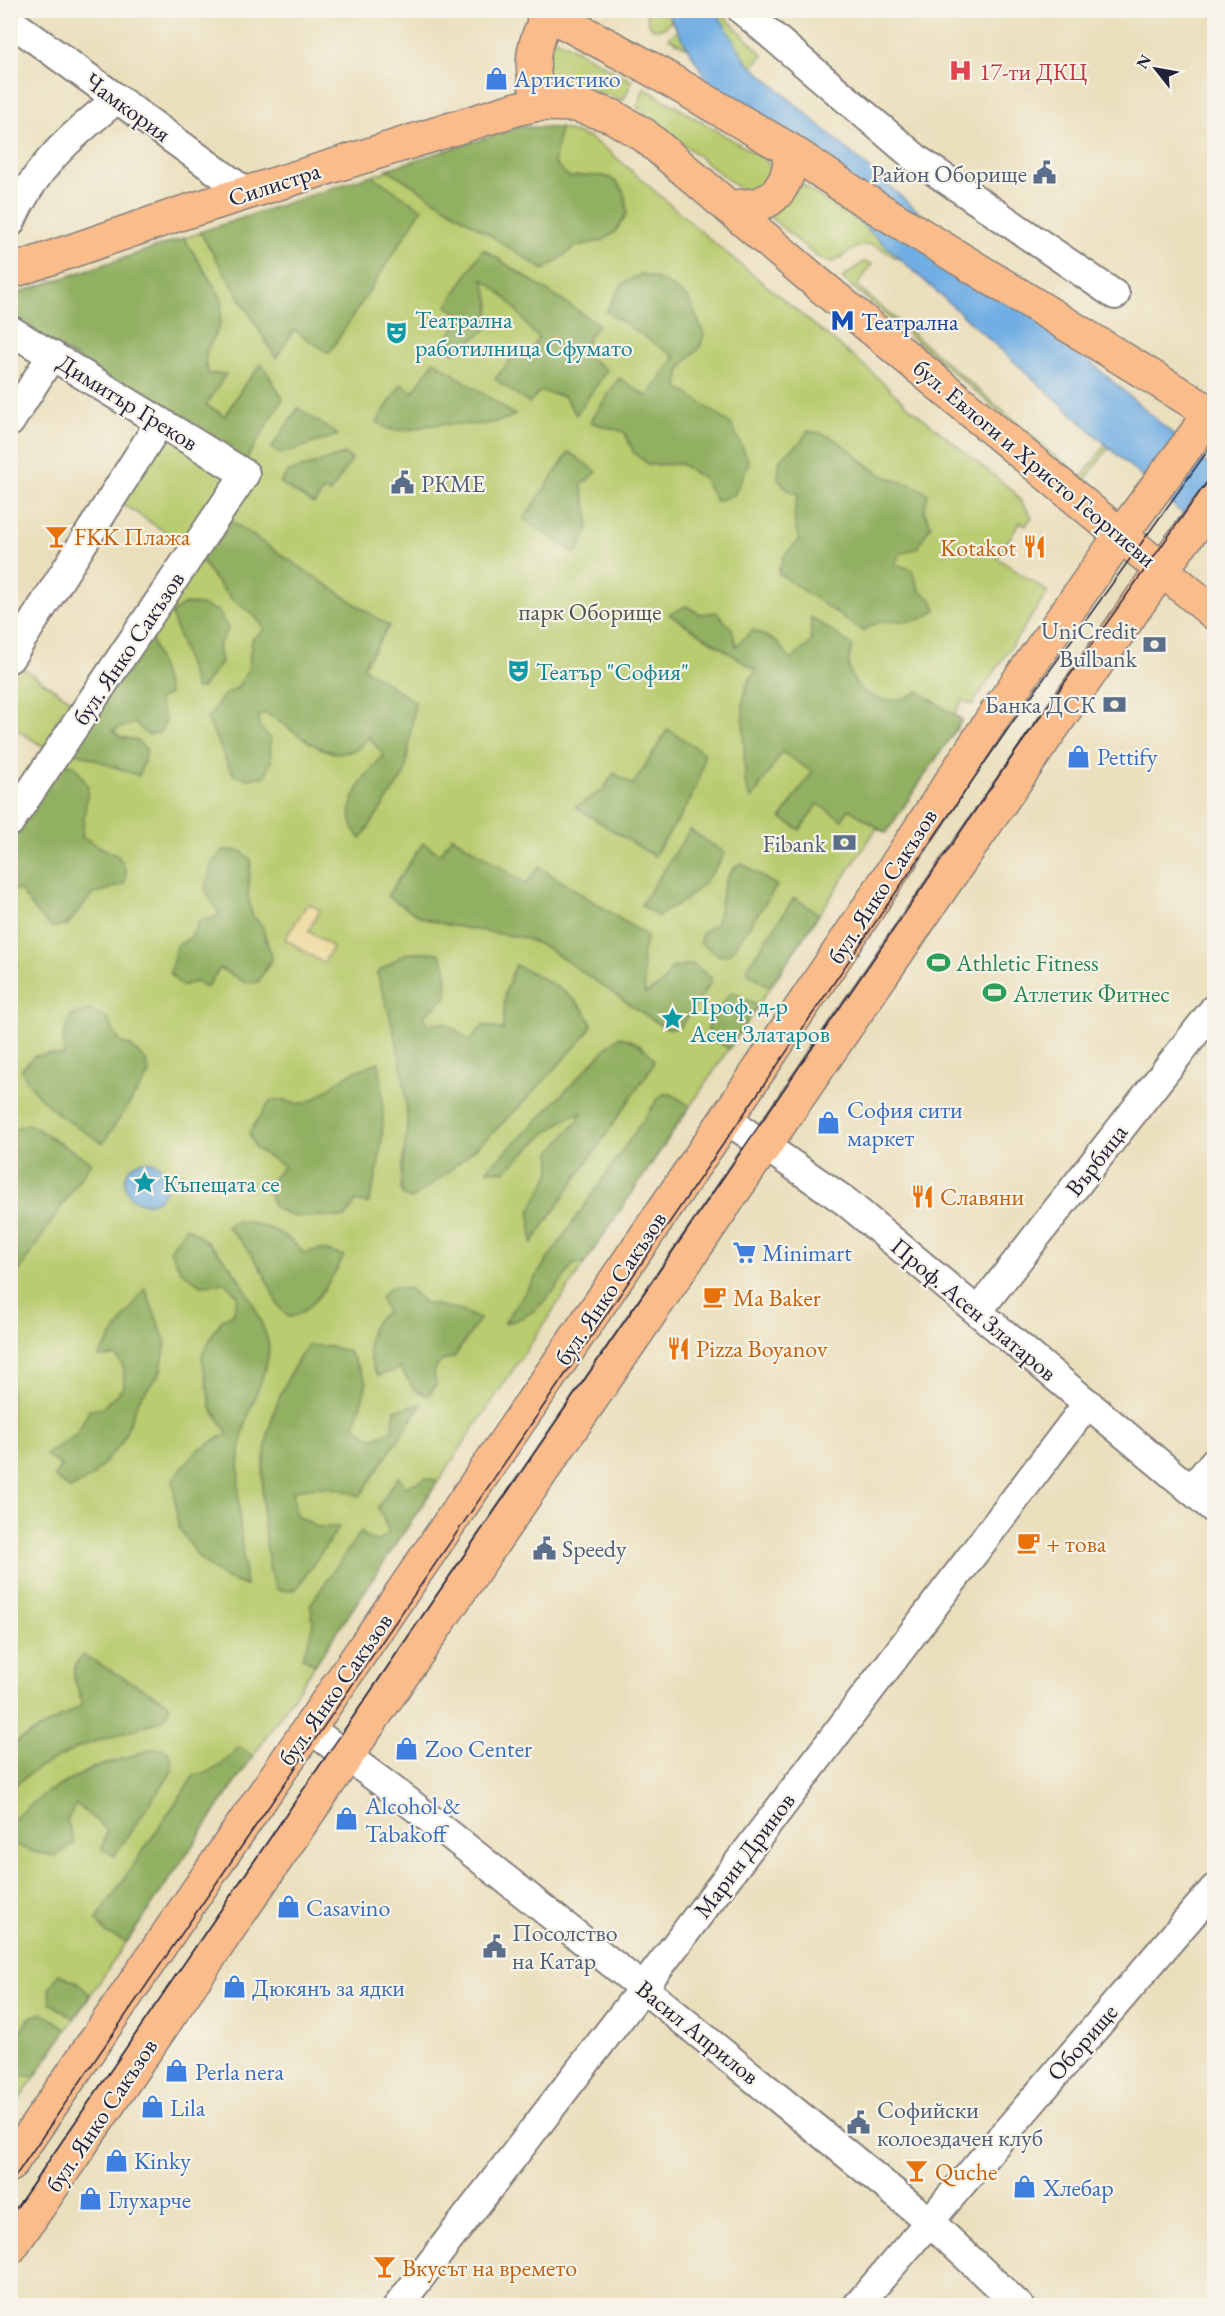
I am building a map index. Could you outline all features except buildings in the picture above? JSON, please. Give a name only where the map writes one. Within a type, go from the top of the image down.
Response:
[{"type":"main road","points":[[539,104],[532,71],[534,50],[545,12],[646,66],[788,149],[861,198],[1214,412]]},
{"type":"main road","name":"Силистра","points":[[10,272],[247,193],[516,109],[539,104]]},
{"type":"main road","name":"бул. Евлоги и Христо Георгиеви","points":[[539,104],[576,105],[592,109],[624,122],[653,142],[815,281],[1215,613]]},
{"type":"main road","points":[[731,208],[761,203],[780,189],[789,170],[791,158],[788,149]]},
{"type":"main road","name":"бул. Янко Сакъзов","points":[[10,2165],[726,1119],[996,713],[1121,535],[1214,412]]},
{"type":"main road","name":"бул. Янко Сакъзов","points":[[10,2248],[1162,569],[1215,501]]},
{"type":"street","points":[[742,10],[918,160],[1115,295]]},
{"type":"street","name":"Чамкория","points":[[10,21],[247,193]]},
{"type":"street","points":[[10,223],[40,170],[64,143],[117,99]]},
{"type":"street","name":"Димитър Греков","points":[[10,330],[245,474]]},
{"type":"street","points":[[10,422],[52,355]]},
{"type":"street","points":[[10,658],[160,422]]},
{"type":"street","name":"бул. Янко Сакъзов","points":[[10,822],[245,474]]},
{"type":"street","name":"Върбица","points":[[978,1311],[1215,1009]]},
{"type":"street","name":"Проф. Асен Златаров","points":[[726,1119],[845,1201],[1215,1509]]},
{"type":"street","name":"Марин Дринов","points":[[398,2306],[1088,1403]]},
{"type":"street","points":[[1191,1490],[1215,1462]]},
{"type":"street","name":"Васил Априлов","points":[[309,1728],[406,1800],[643,1988],[929,2221],[1019,2306]]},
{"type":"street","name":"Оборище","points":[[857,2306],[1215,1889]]},
{"type":"green space","points":[[646,11],[682,11],[664,28],[653,29],[648,22]]},
{"type":"green space","points":[[697,11],[719,11],[763,55],[741,78],[669,38]]},
{"type":"green space","points":[[551,39],[558,40],[632,81],[624,100],[577,86],[555,83],[545,76]]},
{"type":"green space","points":[[644,88],[763,158],[771,172],[769,187],[742,191],[637,107]]},
{"type":"green space","name":"парк Оборище","points":[[520,127],[560,128],[590,138],[611,153],[713,242],[1014,492],[1032,517],[1026,525],[1020,522],[997,558],[1048,592],[972,705],[963,700],[954,714],[962,720],[886,833],[877,828],[315,1665],[11,2112],[11,835],[259,470],[11,319],[11,299],[21,292]]},
{"type":"green space","points":[[520,127],[560,128],[554,163],[569,177],[591,175],[612,179],[622,189],[626,201],[627,213],[615,232],[602,241],[577,246],[544,270],[387,169]]},
{"type":"green space","points":[[371,175],[422,209],[329,353],[294,330],[276,358],[200,232]]},
{"type":"green space","points":[[798,182],[903,251],[898,259],[878,247],[865,245],[859,246],[833,262],[821,260],[771,218],[771,214]]},
{"type":"green space","points":[[184,238],[222,299],[220,325],[207,350],[205,363],[209,374],[226,374],[206,405],[225,416],[244,385],[262,364],[283,399],[245,461],[11,318],[11,299],[21,292]]},
{"type":"green space","points":[[483,249],[598,324],[580,352],[607,370],[576,415],[565,397],[540,391],[529,403],[495,379],[512,358],[530,352],[539,337],[510,303],[483,279],[490,303],[488,328],[455,353],[443,345],[462,316],[447,306]]},
{"type":"green space","points":[[864,262],[872,264],[857,286],[1081,478],[1134,407],[1137,409],[1083,483],[842,278]]},
{"type":"green space","points":[[642,274],[663,281],[688,298],[704,334],[699,349],[690,356],[680,370],[678,387],[731,424],[749,462],[734,495],[716,501],[703,478],[681,464],[649,465],[634,453],[624,432],[590,422],[619,378],[648,397],[675,357],[606,311],[623,283]]},
{"type":"green space","points":[[434,361],[515,415],[493,423],[443,424],[399,430],[387,428],[377,422],[401,384],[413,392]]},
{"type":"green space","points":[[298,408],[338,435],[281,454],[271,449]]},
{"type":"green space","points":[[156,428],[235,478],[188,547],[112,497]]},
{"type":"green space","points":[[807,431],[831,437],[884,476],[916,486],[928,494],[924,511],[931,525],[917,548],[900,554],[895,564],[911,569],[920,591],[932,600],[936,609],[927,616],[918,620],[882,622],[863,631],[778,573],[784,556],[799,540],[794,517],[799,494],[788,490],[778,478],[780,459],[801,442]]},
{"type":"green space","points":[[569,452],[597,472],[581,485],[589,520],[586,535],[576,554],[524,519]]},
{"type":"green space","points":[[344,454],[352,459],[330,493],[324,490],[314,504],[280,483],[287,473]]},
{"type":"green space","points":[[226,518],[389,626],[363,667],[415,702],[405,773],[361,839],[354,829],[351,807],[368,773],[384,756],[369,737],[355,750],[343,753],[332,752],[308,742],[265,713],[258,716],[260,728],[270,738],[271,762],[265,776],[249,779],[235,776],[207,718],[224,695],[237,688],[248,671],[252,639],[264,630],[253,615],[222,589],[200,557]]},
{"type":"green space","points":[[185,604],[201,605],[218,611],[228,629],[218,646],[221,662],[202,688],[196,689],[171,613]]},
{"type":"green space","points":[[686,606],[700,614],[717,612],[732,629],[736,646],[753,630],[776,641],[791,660],[811,642],[811,617],[853,646],[849,660],[850,673],[856,684],[866,692],[877,698],[891,700],[905,698],[918,691],[962,720],[886,833],[849,809],[842,820],[818,804],[800,830],[781,818],[812,772],[782,752],[752,799],[747,791],[745,780],[743,702],[747,684],[756,670],[669,614]]},
{"type":"green space","points":[[149,631],[169,694],[158,700],[166,721],[160,732],[148,735],[135,723],[113,730],[120,737],[136,740],[147,750],[139,776],[69,750]]},
{"type":"green space","points":[[10,660],[86,710],[56,755],[11,726]]},
{"type":"green space","points":[[668,729],[704,753],[702,768],[693,794],[654,856],[575,807],[602,791],[614,773],[633,785]]},
{"type":"green space","points":[[61,761],[75,766],[88,786],[82,837],[119,857],[126,871],[124,884],[92,895],[68,924],[52,928],[36,912],[19,889],[11,891],[11,835]]},
{"type":"green space","points":[[690,830],[725,853],[713,872],[698,889],[659,917],[641,905]]},
{"type":"green space","points":[[452,836],[526,884],[539,867],[647,936],[642,955],[645,994],[662,984],[672,968],[692,964],[711,978],[711,982],[680,1027],[671,1029],[663,1027],[547,948],[524,938],[448,925],[422,918],[387,896],[423,843],[440,854]]},
{"type":"green space","points":[[224,850],[241,851],[251,860],[248,897],[252,915],[262,926],[272,959],[258,982],[246,983],[220,968],[207,987],[195,982],[181,986],[170,973],[177,946],[191,937],[200,920],[220,916],[205,889],[212,863]]},
{"type":"green space","points":[[741,863],[777,886],[730,954],[720,956],[700,943],[702,933],[717,922],[725,881],[734,868]]},
{"type":"green space","points":[[794,898],[819,914],[770,987],[747,972],[748,967]]},
{"type":"green space","points":[[10,929],[17,966],[11,974],[10,974]]},
{"type":"green space","points":[[439,953],[446,968],[447,996],[424,1016],[428,1024],[446,1023],[469,1040],[484,1025],[503,1030],[505,993],[515,965],[537,975],[571,997],[581,1006],[592,1026],[556,1068],[495,1131],[437,1181],[411,1199],[402,1195],[401,1186],[407,1127],[404,1080],[393,1026],[377,973],[404,954]]},
{"type":"green space","points":[[733,992],[758,1006],[729,1049],[711,1037],[708,1031],[709,1023]]},
{"type":"green space","points":[[89,1010],[106,1017],[120,1042],[131,1046],[146,1061],[149,1074],[103,1143],[47,1104],[37,1094],[21,1070],[34,1056],[50,1054],[64,1056],[63,1038],[71,1015]]},
{"type":"green space","points":[[619,1037],[635,1042],[643,1048],[654,1060],[652,1067],[532,1243],[530,1212],[551,1171],[551,1152],[579,1119],[581,1112],[550,1130],[505,1171],[486,1170]]},
{"type":"green space","points":[[379,1062],[382,1134],[377,1170],[368,1204],[356,1201],[346,1217],[338,1218],[294,1216],[273,1206],[268,1184],[284,1166],[256,1149],[249,1133],[271,1100],[280,1099],[303,1103],[318,1097],[349,1075]]},
{"type":"green space","points":[[663,1094],[671,1094],[690,1106],[584,1264],[574,1264],[552,1293],[536,1309],[526,1316],[504,1323],[657,1100]]},
{"type":"green space","points":[[29,1124],[91,1162],[11,1283],[11,1130]]},
{"type":"green space","points":[[243,1221],[276,1231],[304,1253],[320,1249],[344,1256],[321,1293],[306,1309],[289,1317],[281,1309],[257,1263],[227,1227],[232,1222]]},
{"type":"green space","points":[[186,1227],[210,1245],[230,1266],[253,1303],[268,1341],[268,1357],[246,1422],[239,1462],[239,1515],[246,1586],[225,1578],[200,1559],[178,1526],[173,1479],[196,1451],[228,1433],[211,1408],[202,1356],[223,1319],[233,1314],[238,1296],[226,1283],[201,1285],[181,1271],[170,1250]]},
{"type":"green space","points":[[391,1287],[410,1289],[424,1303],[457,1309],[480,1319],[454,1357],[442,1361],[437,1366],[434,1372],[436,1385],[428,1396],[415,1390],[400,1368],[379,1376],[372,1364],[369,1349],[370,1334],[376,1321],[387,1312],[380,1298]]},
{"type":"green space","points":[[145,1288],[166,1344],[160,1373],[138,1401],[122,1442],[93,1476],[70,1489],[54,1477],[61,1465],[45,1455],[76,1435],[89,1410],[102,1408],[124,1387],[124,1368],[116,1356],[98,1357]]},
{"type":"green space","points":[[308,1345],[332,1347],[349,1352],[367,1382],[355,1425],[371,1439],[392,1431],[395,1410],[422,1404],[360,1496],[327,1487],[311,1487],[293,1491],[296,1515],[317,1527],[339,1527],[296,1589],[286,1591],[277,1589],[269,1564],[263,1510],[264,1460],[268,1436],[282,1390]]},
{"type":"green space","points":[[398,1477],[406,1487],[426,1478],[438,1481],[315,1665],[302,1657],[313,1625],[310,1605],[361,1531],[367,1538],[378,1542],[389,1532],[378,1507]]},
{"type":"green space","points":[[83,1655],[165,1701],[169,1707],[167,1715],[162,1720],[79,1747],[38,1768],[11,1788],[11,1745],[81,1706],[74,1670]]},
{"type":"green space","points":[[239,1747],[253,1756],[127,1942],[107,1934],[96,1920],[195,1774],[214,1769],[225,1762]]},
{"type":"green space","points":[[153,1749],[166,1750],[171,1758],[172,1771],[114,1856],[102,1849],[107,1830],[76,1804],[67,1820],[74,1843],[57,1856],[37,1853],[16,1845],[11,1848],[11,1821],[46,1793],[93,1768]]},
{"type":"green space","points":[[59,1974],[77,1982],[90,1995],[74,2018],[50,2003],[49,1989]]},
{"type":"green space","points":[[43,2013],[67,2029],[34,2077],[11,2074],[11,2046],[30,2017]]},
{"type":"sand","points":[[308,903],[320,910],[308,931],[333,947],[323,963],[285,939]]},
{"type":"water","points":[[666,11],[716,11],[746,61],[1214,470],[1214,542],[712,89]]},
{"type":"water","points":[[146,1161],[161,1167],[167,1182],[161,1197],[146,1203],[131,1197],[125,1182],[131,1167]]},
{"type":"tram line","points":[[10,2184],[1012,723],[1214,442]]},
{"type":"tram line","points":[[10,2217],[1016,751],[1214,472]]},
{"type":"place","name":"17-ти ДКЦ","points":[[961,71]]},
{"type":"place","name":"Артистико","points":[[496,78]]},
{"type":"place","name":"Район Оборище","points":[[1045,173]]},
{"type":"place","name":"Театрална","points":[[843,321]]},
{"type":"place","name":"Театрална работилница Сфумато","points":[[397,333]]},
{"type":"place","name":"РКМЕ","points":[[403,483]]},
{"type":"place","name":"FKK Плажа","points":[[56,536]]},
{"type":"place","name":"Kotakot","points":[[1034,547]]},
{"type":"place","name":"UniCredit Bulbank","points":[[1155,644]]},
{"type":"place","name":"Театър \"София\"","points":[[518,671]]},
{"type":"place","name":"Банка ДСК","points":[[1114,704]]},
{"type":"place","name":"Pettify","points":[[1079,756]]},
{"type":"place","name":"Fibank","points":[[844,843]]},
{"type":"place","name":"Athletic Fitness","points":[[938,962]]},
{"type":"place","name":"Атлетик Фитнес","points":[[995,993]]},
{"type":"place","name":"Проф. д-р Асен Златаров","points":[[672,1019]]},
{"type":"place","name":"София сити маркет","points":[[829,1123]]},
{"type":"place","name":"Къпещата се","points":[[145,1183]]},
{"type":"place","name":"Славяни","points":[[922,1196]]},
{"type":"place","name":"Minimart","points":[[744,1252]]},
{"type":"place","name":"Ma Baker","points":[[715,1297]]},
{"type":"place","name":"Pizza Boyanov","points":[[678,1348]]},
{"type":"place","name":"+ това","points":[[1028,1543]]},
{"type":"place","name":"Speedy","points":[[544,1548]]},
{"type":"place","name":"Zoo Center","points":[[407,1748]]},
{"type":"place","name":"Alcohol & Tabakoff","points":[[347,1819]]},
{"type":"place","name":"Casavino","points":[[288,1907]]},
{"type":"place","name":"Посолство на Катар","points":[[494,1946]]},
{"type":"place","name":"Дюкянъ за ядки","points":[[234,1987]]},
{"type":"place","name":"Perla nera","points":[[177,2071]]},
{"type":"place","name":"Lila","points":[[152,2107]]},
{"type":"place","name":"Софийски колоездачен клуб","points":[[859,2123]]},
{"type":"place","name":"Kinky","points":[[116,2160]]},
{"type":"place","name":"Quche","points":[[917,2171]]},
{"type":"place","name":"Хлебар","points":[[1025,2187]]},
{"type":"place","name":"Глухарче","points":[[90,2199]]},
{"type":"place","name":"Вкусът на времето","points":[[384,2267]]}]
